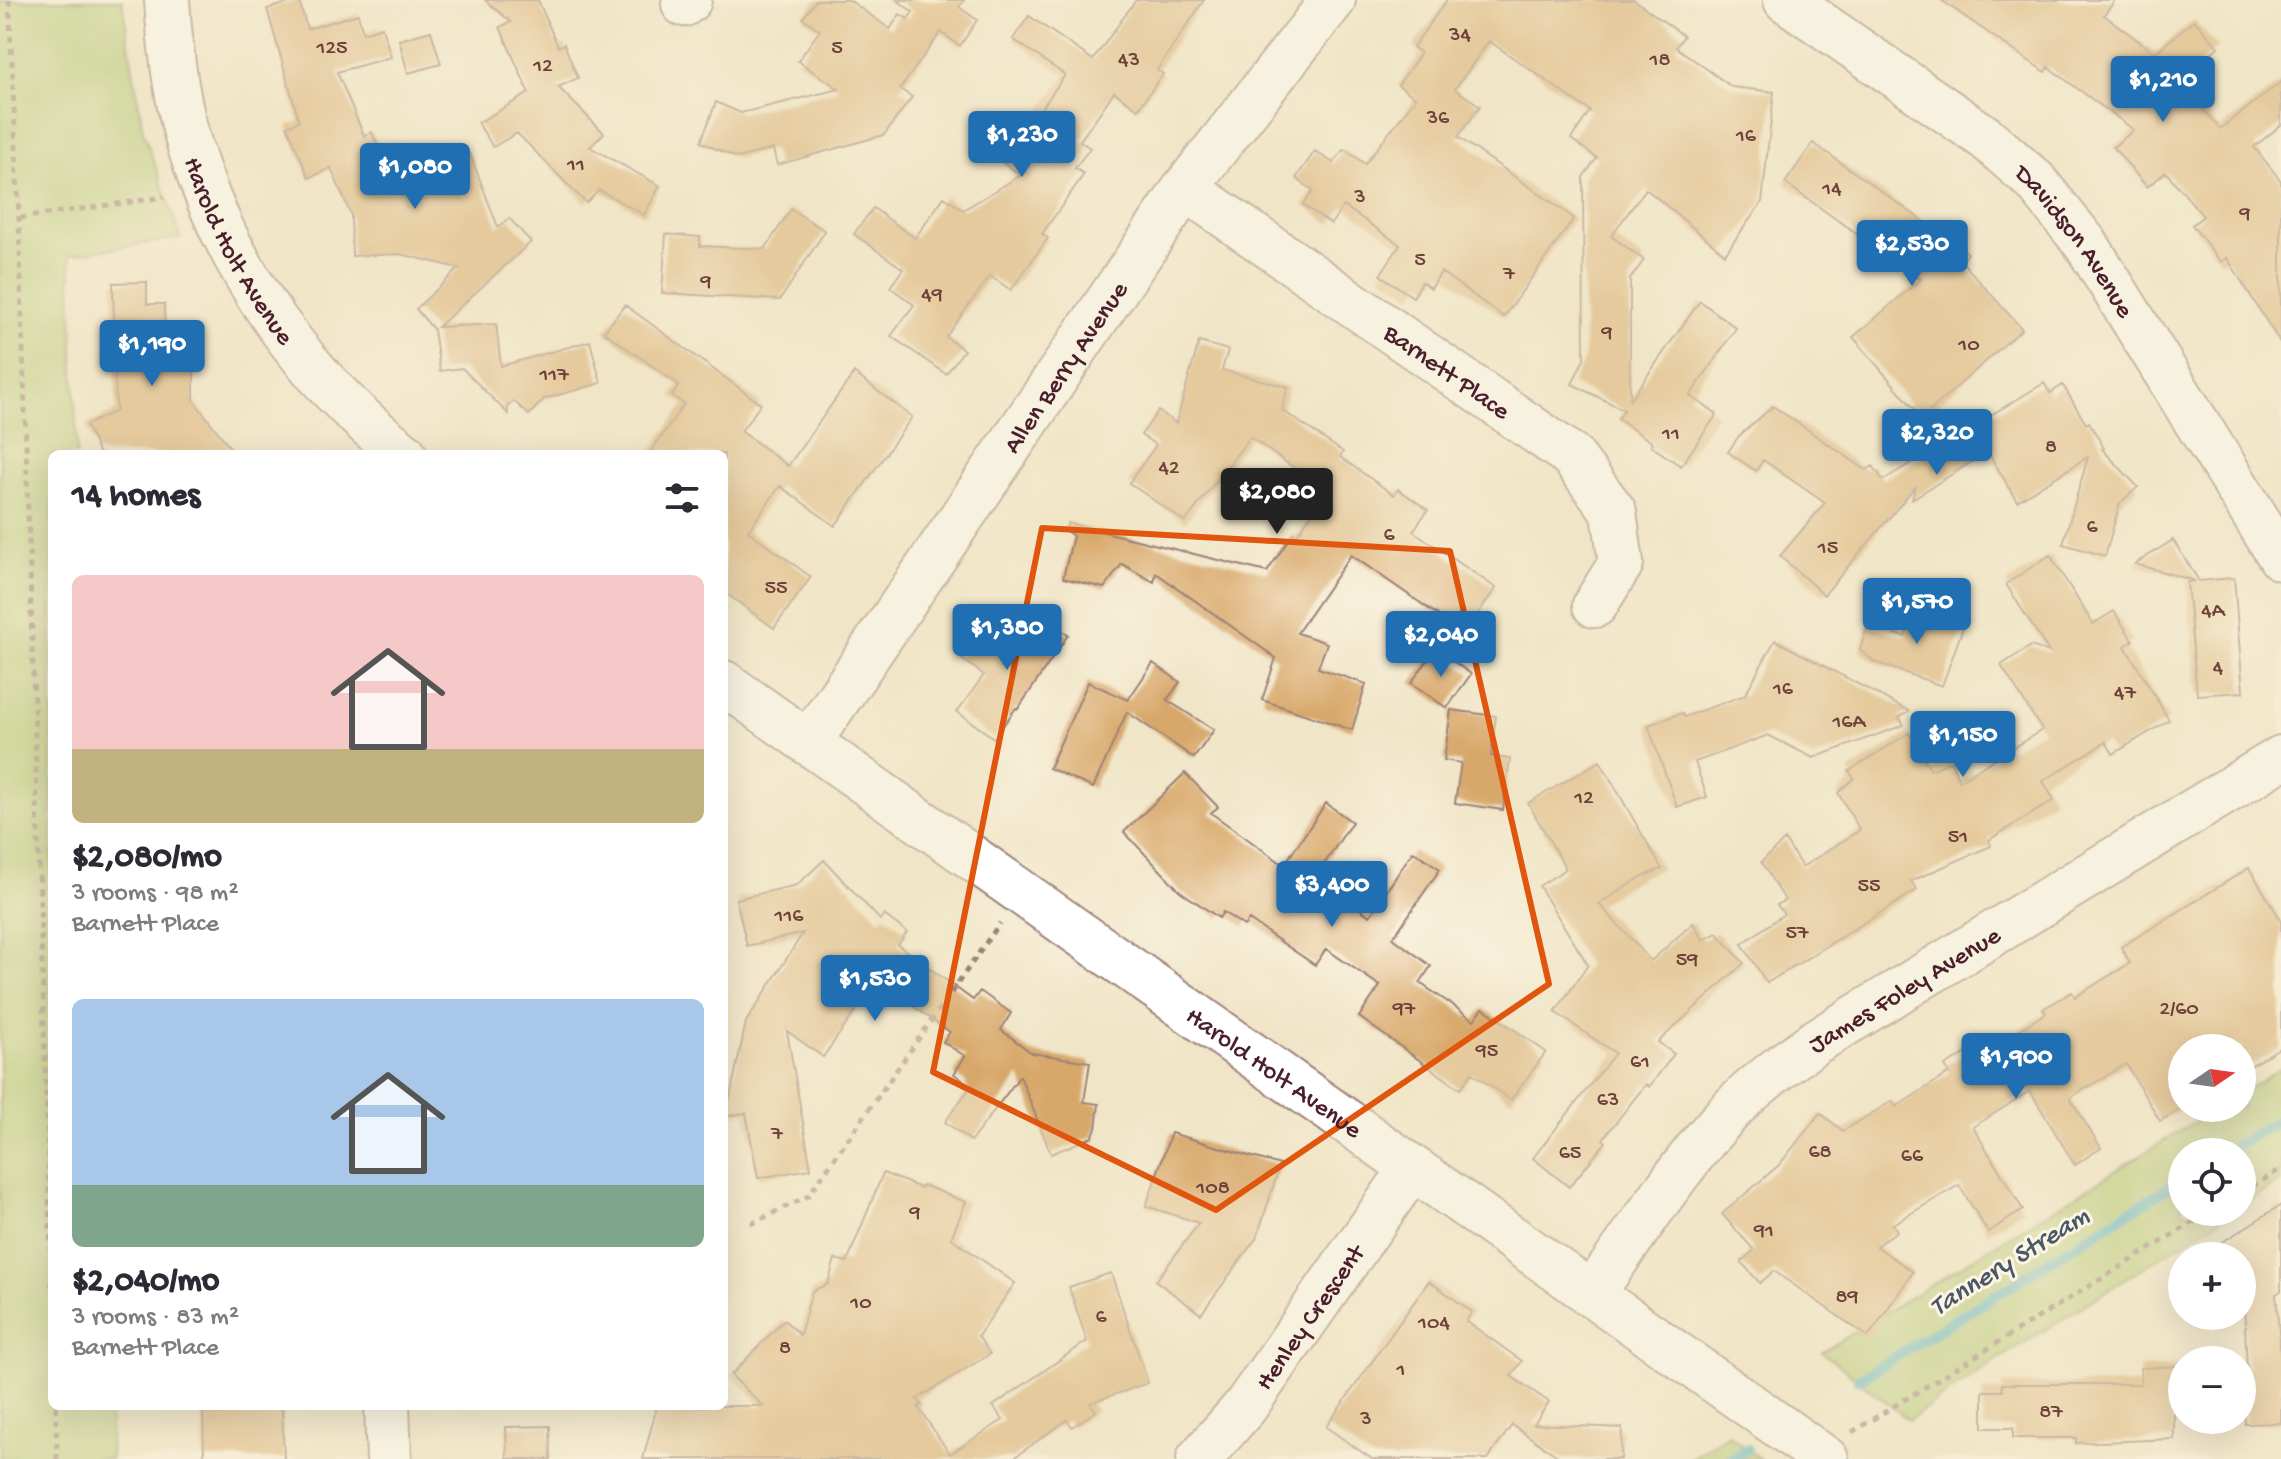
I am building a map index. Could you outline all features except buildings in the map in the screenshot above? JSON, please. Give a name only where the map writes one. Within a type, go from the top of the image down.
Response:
[{"type":"street","name":"Harold Holt Avenue","points":[[167,0],[178,95],[190,148],[235,256],[296,350],[371,429],[399,450]]},
{"type":"street","name":"Allen Berry Avenue","points":[[809,742],[1185,188],[1333,0]]},
{"type":"street","name":"Davidson Avenue","points":[[1786,0],[1986,138],[2035,181],[2086,244],[2281,558]]},
{"type":"street","name":"Barnett Place","points":[[1185,188],[1572,456],[1614,512],[1621,563],[1595,605]]},
{"type":"street","name":"Harold Holt Avenue","points":[[728,686],[1821,1456]]},
{"type":"street","name":"James Foley Avenue","points":[[1591,1295],[1693,1156],[1760,1082],[1812,1044],[2281,758]]},
{"type":"street","name":"Henley Crescent","points":[[1199,1459],[1245,1407],[1412,1168]]},
{"type":"street","points":[[387,1410],[389,1459]]},
{"type":"path","points":[[9,0],[19,218],[48,1157]]},
{"type":"path","points":[[19,218],[160,198],[203,185]]},
{"type":"path","points":[[751,1224],[808,1196],[1021,893]]},
{"type":"path","points":[[2256,1184],[2281,1169]]},
{"type":"path","points":[[1821,1456],[2188,1226]]},
{"type":"path","points":[[56,1410],[57,1459]]},
{"type":"highlighted area","points":[[1042,528],[1450,551],[1549,984],[1216,1210],[933,1072]]},
{"type":"green space","points":[[0,0],[122,0],[143,131],[181,238],[70,255],[77,450],[48,450],[48,1410],[109,1410],[111,1459],[0,1459]]},
{"type":"green space","points":[[2281,1068],[2281,1181],[2256,1197],[2256,1138],[2168,1138],[2194,1122],[2256,1122],[2256,1084]]},
{"type":"green space","points":[[2168,1138],[2168,1226],[2210,1226],[2184,1242],[2168,1242],[2168,1252],[1986,1367],[1909,1420],[1822,1352]]},
{"type":"green space","points":[[1728,1434],[1760,1459],[1689,1459]]},
{"type":"waterway","name":"Tannery Stream","points":[[2249,1138],[2281,1118]]},
{"type":"waterway","name":"Tannery Stream","points":[[1858,1380],[2168,1188]]},
{"type":"waterway","name":"Tannery Stream","points":[[1731,1459],[1747,1449]]}]
